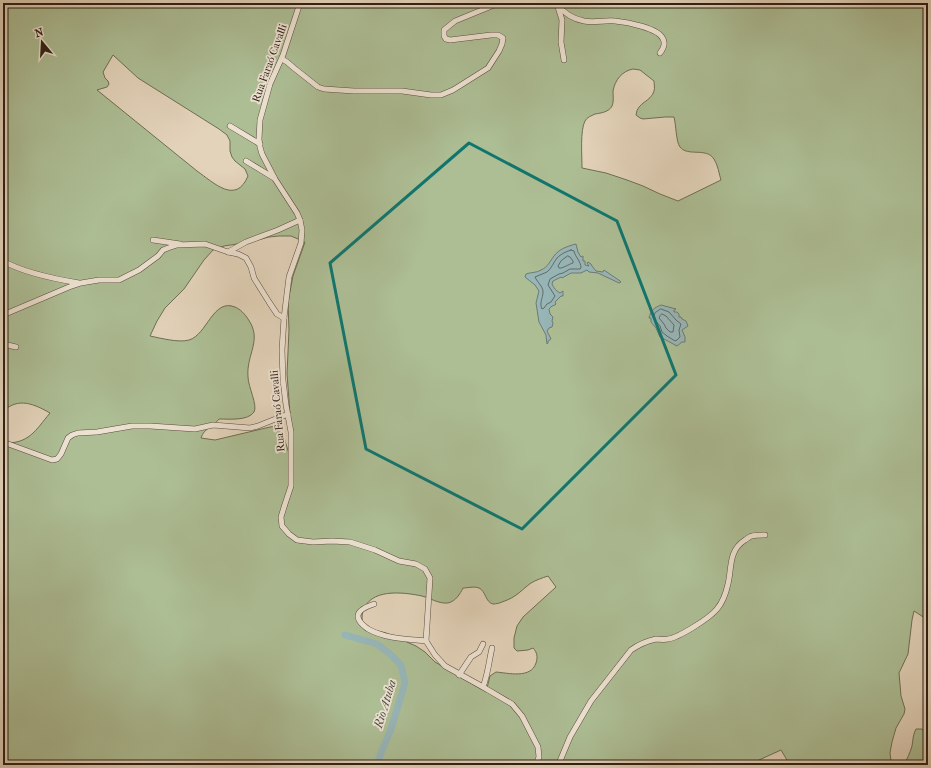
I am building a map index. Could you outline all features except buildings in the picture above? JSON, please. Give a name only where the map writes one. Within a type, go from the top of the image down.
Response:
[{"type":"street","name":"Rua Faraó Cavalli","points":[[300,3],[282,59],[270,84],[260,120],[260,144],[262,154],[275,179],[297,213],[302,230],[301,243],[288,277],[284,318],[282,350],[284,380],[288,414],[292,432],[291,486],[281,517],[282,526],[297,540],[313,542],[350,542],[374,550],[399,561],[416,564],[424,569],[430,578],[426,641]]},
{"type":"street","points":[[282,59],[324,90],[402,91],[431,95],[441,94],[453,90],[488,68],[499,51],[503,38],[498,35],[491,35],[450,40],[446,39],[444,36],[444,30],[454,21],[499,3]]},
{"type":"street","points":[[556,5],[570,17],[584,21],[626,22],[640,25],[654,31],[660,34],[665,43],[664,48],[660,53]]},
{"type":"street","points":[[556,5],[562,20],[561,42],[564,60]]},
{"type":"street","points":[[230,126],[260,144]]},
{"type":"street","points":[[246,162],[275,179]]},
{"type":"street","points":[[228,252],[246,242],[300,220]]},
{"type":"street","points":[[153,240],[187,245]]},
{"type":"street","points":[[3,314],[81,283],[99,280],[119,280],[139,270],[158,256],[163,250],[176,245],[205,244],[238,254],[246,258],[251,267],[254,278],[266,297],[277,314],[284,318]]},
{"type":"street","points":[[3,261],[55,279],[81,283]]},
{"type":"street","points":[[3,344],[16,346]]},
{"type":"street","points":[[3,442],[52,460],[57,459],[61,454],[68,438],[78,433],[97,432],[138,426],[195,429],[218,425],[250,428],[288,414]]},
{"type":"street","points":[[556,765],[560,761],[570,737],[591,701],[631,650],[639,645],[656,639],[669,639],[708,618],[717,610],[722,602],[728,583],[734,551],[742,542],[751,536],[765,535]]},
{"type":"street","points":[[374,604],[369,605],[359,613],[358,616],[363,625],[387,637],[426,641],[444,666],[483,686],[512,704],[522,716],[538,747],[539,757],[536,765]]},
{"type":"street","points":[[459,675],[471,657],[479,652],[483,644]]},
{"type":"street","points":[[483,686],[487,677],[488,664],[492,648]]},
{"type":"highlighted area","points":[[469,143],[617,221],[676,375],[522,529],[366,449],[330,263]]},
{"type":"green space","points":[[3,3],[928,3],[928,620],[914,611],[908,654],[899,673],[901,696],[905,709],[904,714],[896,728],[892,742],[890,753],[893,765],[790,765],[781,750],[748,765],[3,765],[3,443],[12,443],[25,439],[35,431],[50,413],[26,403],[15,404],[3,411]],"holes":[[[113,55],[138,78],[227,135],[230,141],[230,151],[232,157],[245,169],[248,176],[243,185],[237,189],[224,189],[217,186],[197,171],[97,90],[107,87],[109,84],[103,72]],[[629,70],[640,70],[654,81],[654,90],[652,95],[639,107],[636,115],[643,119],[674,117],[680,147],[683,150],[711,155],[714,159],[721,180],[678,201],[627,180],[606,173],[582,168],[583,125],[587,118],[595,114],[605,112],[611,108],[615,83],[622,74]],[[291,236],[305,242],[293,276],[288,302],[289,330],[287,374],[290,414],[290,457],[282,431],[277,426],[215,440],[201,438],[204,432],[219,419],[247,417],[251,415],[255,409],[248,377],[249,361],[253,347],[254,334],[248,319],[241,310],[235,307],[227,306],[221,308],[201,331],[189,340],[175,341],[150,336],[165,308],[184,289],[204,260],[213,250],[224,246],[269,237]],[[548,576],[556,587],[523,617],[517,626],[514,638],[514,648],[517,651],[533,648],[537,655],[536,663],[533,668],[524,673],[513,674],[496,672],[490,676],[486,692],[435,662],[425,652],[416,646],[386,633],[363,627],[362,614],[366,604],[379,595],[406,593],[422,596],[438,602],[448,603],[455,599],[463,588],[475,587],[483,591],[490,603],[495,604],[511,598],[537,580]]]},
{"type":"green space","points":[[916,729],[922,729],[928,737],[928,765],[904,765],[912,746]]},
{"type":"water","points":[[576,244],[578,252],[581,257],[583,256],[585,265],[589,266],[587,263],[588,262],[596,271],[603,272],[604,270],[621,282],[619,283],[598,273],[589,272],[587,270],[581,273],[571,273],[553,281],[552,284],[554,288],[560,293],[563,291],[563,296],[561,296],[555,302],[556,304],[549,309],[550,314],[553,317],[553,323],[552,327],[547,331],[551,339],[547,344],[546,335],[539,322],[536,303],[539,291],[535,285],[525,277],[526,274],[538,272],[543,269],[561,250]]},
{"type":"water","points":[[661,305],[676,309],[674,312],[677,312],[679,317],[686,321],[688,326],[682,330],[685,337],[685,342],[682,342],[677,346],[661,336],[660,337],[656,328],[651,322],[651,318],[649,318],[653,310]]},
{"type":"waterway","name":"Rio Atuba","points":[[345,635],[377,644],[401,665],[405,683],[391,729],[379,758],[380,765]]}]
